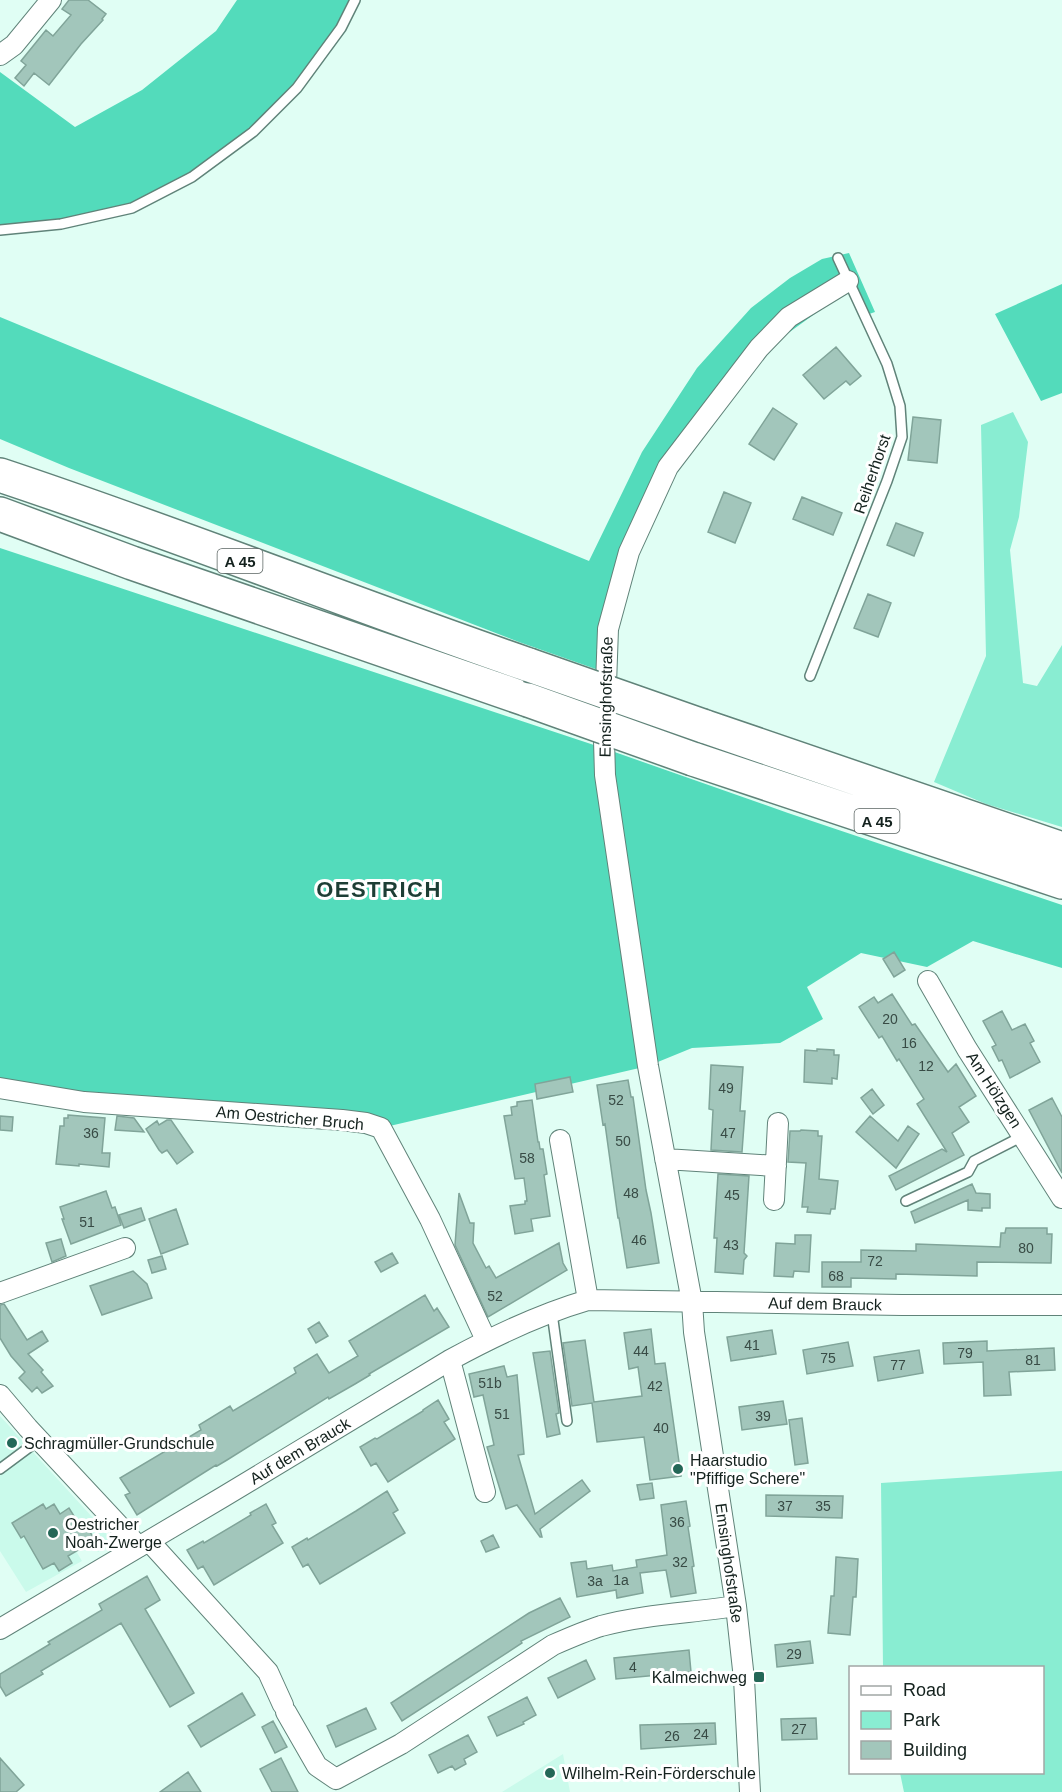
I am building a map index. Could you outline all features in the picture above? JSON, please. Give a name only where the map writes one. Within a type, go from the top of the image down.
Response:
[{"type":"highway","points":[[0,460],[61,495]]},
{"type":"highway","name":"A 45","points":[[0,475],[61,495],[407,623],[1062,849]]},
{"type":"highway","name":"A 45","points":[[0,514],[693,759],[1062,882]]},
{"type":"highway","points":[[0,523],[40,530]]},
{"type":"street","points":[[0,55],[14,45],[51,0]]},
{"type":"street","name":"Emsinghofstraße","points":[[750,1792],[744,1678],[736,1606],[694,1332],[692,1302],[648,1066],[605,775],[608,629],[628,552],[668,467],[759,348],[789,317],[848,281]]},
{"type":"street","name":"Am Hölzgen","points":[[928,981],[1062,1198]]},
{"type":"street","name":"Am Oestricher Bruch","points":[[0,1088],[84,1101],[342,1120],[366,1123],[381,1128],[430,1219],[486,1340]]},
{"type":"street","points":[[774,1200],[778,1123]]},
{"type":"street","points":[[560,1140],[588,1300]]},
{"type":"street","points":[[665,1159],[776,1166]]},
{"type":"street","points":[[0,1293],[125,1248]]},
{"type":"street","name":"Auf dem Brauck","points":[[0,1629],[450,1360],[486,1340],[552,1312],[588,1300],[1062,1305]]},
{"type":"street","points":[[450,1360],[485,1492]]},
{"type":"street","points":[[0,1395],[39,1440],[268,1672],[317,1766],[336,1779],[401,1744],[553,1645],[602,1626],[736,1606]]},
{"type":"lane","points":[[0,230],[61,224],[132,208],[192,177],[253,132],[297,88],[341,28],[355,0]]},
{"type":"lane","name":"Reiherhorst","points":[[810,676],[887,482],[902,437],[900,406],[886,364],[838,258]]},
{"type":"lane","points":[[906,1201],[968,1172],[974,1161],[1023,1136]]},
{"type":"lane","points":[[552,1312],[567,1422]]},
{"type":"lane","points":[[0,1469],[39,1440]]},
{"type":"shaded area","name":"Oestricher Noah-Zwerge","points":[[0,1416],[104,1530],[109,1539],[106,1546],[98,1552],[92,1542],[76,1551],[82,1561],[26,1592],[0,1551]]},
{"type":"shaded area","name":"Wilhelm-Rein-Förderschule","points":[[563,1754],[570,1792],[502,1792]]},
{"type":"green space","points":[[237,0],[354,0],[297,88],[252,131],[192,177],[131,208],[61,224],[0,229],[0,72],[75,127],[142,90],[216,31]]},
{"type":"green space","points":[[849,253],[875,312],[866,315],[852,287],[773,344],[671,476],[624,559],[607,673],[519,642],[69,468],[0,439],[0,317],[589,561],[642,452],[697,368],[751,308],[790,278],[822,259]]},
{"type":"green space","points":[[1062,284],[1062,393],[1041,401],[995,314]]},
{"type":"green space","points":[[1013,412],[1028,442],[1019,517],[1010,550],[1023,683],[1037,686],[1062,645],[1062,827],[986,804],[934,782],[986,656],[981,425]]},
{"type":"green space","points":[[0,548],[606,749],[1062,905],[1062,968],[973,941],[927,967],[861,953],[807,987],[823,1019],[780,1043],[692,1048],[648,1066],[381,1128],[0,1088]]},
{"type":"green space","points":[[1062,1471],[1062,1792],[904,1792],[900,1774],[1044,1774],[1044,1666],[883,1666],[881,1483]]},
{"type":"building","points":[[69,0],[88,0],[106,14],[49,85],[34,73],[24,86],[15,78],[26,65],[21,61],[46,30],[53,36],[71,15],[62,9]]},
{"type":"building","points":[[836,347],[861,376],[850,385],[846,381],[824,399],[803,375]]},
{"type":"building","points":[[773,408],[797,424],[774,460],[749,444]]},
{"type":"building","points":[[913,417],[941,420],[937,463],[908,460]]},
{"type":"building","points":[[724,492],[751,503],[735,543],[708,532]]},
{"type":"building","points":[[802,497],[842,513],[833,535],[793,519]]},
{"type":"building","points":[[896,523],[923,533],[914,556],[887,545]]},
{"type":"building","points":[[868,594],[891,603],[878,637],[854,628]]},
{"type":"building","points":[[894,952],[905,970],[894,977],[883,959]]},
{"type":"building","points":[[892,994],[912,1025],[915,1024],[948,1072],[956,1064],[976,1096],[959,1107],[969,1122],[952,1133],[964,1155],[896,1190],[889,1176],[942,1149],[947,1152],[917,1104],[924,1099],[899,1059],[897,1061],[882,1036],[879,1038],[859,1007],[874,997],[878,1003]]},
{"type":"building","points":[[1002,1011],[1012,1030],[1025,1024],[1034,1041],[1030,1043],[1040,1062],[1010,1078],[1002,1060],[999,1061],[992,1047],[996,1045],[983,1021]]},
{"type":"building","points":[[817,1049],[834,1050],[834,1055],[839,1055],[837,1079],[832,1078],[832,1084],[804,1082],[805,1050],[817,1051]]},
{"type":"building","points":[[711,1065],[743,1067],[740,1111],[745,1111],[742,1152],[711,1150],[713,1110],[709,1109]]},
{"type":"building","points":[[570,1077],[573,1092],[537,1099],[535,1084]]},
{"type":"building","points":[[628,1080],[631,1097],[633,1097],[659,1263],[627,1268],[597,1085]]},
{"type":"building","points":[[872,1089],[884,1105],[873,1114],[861,1098]]},
{"type":"building","points":[[1052,1098],[1062,1117],[1062,1173],[1029,1110]]},
{"type":"building","points":[[532,1100],[538,1142],[540,1149],[543,1149],[547,1174],[544,1175],[550,1216],[531,1219],[533,1231],[515,1234],[510,1206],[525,1204],[527,1201],[524,1178],[515,1179],[504,1116],[512,1115],[511,1107],[517,1106],[517,1102]]},
{"type":"building","points":[[68,1115],[105,1118],[102,1153],[110,1153],[109,1167],[56,1164],[60,1126],[64,1126],[64,1118],[68,1118]]},
{"type":"building","points":[[0,1116],[13,1117],[12,1131],[0,1130]]},
{"type":"building","points":[[117,1116],[134,1118],[144,1132],[115,1130]]},
{"type":"building","points":[[870,1116],[898,1141],[908,1126],[919,1134],[896,1168],[856,1132]]},
{"type":"building","points":[[171,1120],[193,1152],[177,1164],[167,1150],[162,1153],[159,1150],[146,1129],[157,1121],[159,1125]]},
{"type":"building","points":[[790,1131],[818,1131],[818,1136],[822,1136],[819,1179],[838,1181],[835,1209],[831,1209],[830,1214],[807,1212],[808,1207],[802,1207],[806,1163],[788,1162]]},
{"type":"building","points":[[718,1174],[749,1176],[744,1253],[747,1256],[744,1260],[743,1274],[715,1272],[717,1238],[714,1238]]},
{"type":"building","points":[[972,1184],[976,1193],[990,1194],[990,1208],[982,1208],[982,1211],[968,1210],[968,1200],[915,1223],[911,1212]]},
{"type":"building","points":[[106,1191],[121,1225],[71,1244],[60,1207]]},
{"type":"building","points":[[459,1193],[470,1223],[474,1223],[473,1243],[486,1268],[489,1266],[496,1278],[559,1243],[563,1263],[567,1270],[488,1317],[455,1245]]},
{"type":"building","points":[[141,1208],[145,1220],[124,1228],[119,1215]]},
{"type":"building","points":[[176,1209],[188,1244],[161,1254],[149,1219]]},
{"type":"building","points":[[1006,1228],[1047,1228],[1047,1234],[1052,1234],[1051,1263],[977,1262],[977,1276],[896,1274],[896,1279],[851,1278],[851,1287],[822,1287],[822,1262],[861,1262],[861,1250],[916,1251],[916,1244],[1000,1247],[1001,1233],[1005,1233]]},
{"type":"building","points":[[795,1235],[811,1235],[809,1272],[794,1271],[793,1277],[774,1276],[776,1243],[795,1244]]},
{"type":"building","points":[[61,1239],[66,1256],[52,1262],[46,1243]]},
{"type":"building","points":[[392,1253],[398,1263],[381,1272],[375,1262]]},
{"type":"building","points":[[162,1256],[166,1269],[152,1273],[148,1260]]},
{"type":"building","points":[[133,1271],[147,1284],[152,1298],[102,1315],[90,1286]]},
{"type":"building","points":[[425,1295],[434,1311],[437,1308],[449,1327],[355,1384],[329,1399],[328,1397],[137,1515],[125,1495],[130,1493],[120,1478],[201,1430],[199,1425],[230,1406],[233,1411],[296,1373],[294,1368],[317,1354],[329,1373],[358,1356],[349,1341]]},
{"type":"building","points":[[4,1304],[27,1340],[42,1331],[48,1341],[28,1354],[43,1370],[41,1372],[53,1386],[42,1393],[37,1387],[32,1392],[19,1378],[25,1372],[11,1356],[0,1338],[0,1305]]},
{"type":"building","points":[[319,1322],[328,1336],[316,1343],[308,1329]]},
{"type":"building","points":[[651,1329],[655,1364],[665,1363],[681,1476],[650,1480],[644,1437],[597,1442],[592,1403],[572,1406],[563,1343],[585,1340],[594,1402],[642,1396],[638,1367],[629,1369],[624,1333]]},
{"type":"building","points":[[772,1330],[776,1354],[731,1361],[727,1337]]},
{"type":"building","points":[[987,1341],[987,1351],[1054,1348],[1055,1370],[1009,1372],[1011,1395],[984,1396],[983,1362],[944,1364],[943,1343]]},
{"type":"building","points":[[848,1342],[853,1366],[807,1374],[803,1350]]},
{"type":"building","points":[[919,1350],[923,1373],[878,1381],[874,1357]]},
{"type":"building","points":[[550,1351],[560,1434],[547,1437],[533,1353]]},
{"type":"building","points":[[504,1366],[507,1377],[517,1375],[524,1454],[518,1455],[535,1514],[582,1480],[590,1491],[540,1529],[542,1537],[517,1505],[506,1509],[487,1447],[494,1445],[483,1395],[474,1397],[469,1374]]},
{"type":"building","points":[[438,1400],[449,1419],[444,1422],[455,1439],[388,1482],[376,1463],[371,1466],[360,1447],[377,1439]]},
{"type":"building","points":[[783,1401],[787,1424],[742,1430],[739,1407]]},
{"type":"building","points":[[802,1418],[808,1463],[795,1465],[789,1420]]},
{"type":"building","points":[[652,1483],[654,1498],[640,1500],[637,1485]]},
{"type":"building","points":[[387,1491],[398,1510],[393,1513],[405,1533],[320,1584],[308,1564],[303,1567],[292,1547],[307,1538],[308,1540]]},
{"type":"building","points":[[766,1495],[843,1496],[842,1518],[766,1516]]},
{"type":"building","points":[[686,1501],[696,1593],[671,1597],[666,1570],[640,1573],[643,1593],[617,1598],[616,1590],[577,1597],[571,1563],[586,1561],[587,1569],[612,1565],[613,1571],[637,1567],[636,1560],[667,1555],[661,1505]]},
{"type":"building","points":[[43,1504],[46,1509],[54,1504],[60,1514],[69,1508],[79,1524],[83,1521],[95,1540],[68,1556],[72,1563],[59,1571],[54,1563],[43,1569],[24,1536],[21,1538],[12,1523]]},
{"type":"building","points":[[266,1504],[276,1523],[272,1525],[283,1543],[214,1585],[203,1566],[198,1569],[187,1550],[203,1541],[204,1543]]},
{"type":"building","points":[[493,1535],[499,1547],[486,1552],[481,1541]]},
{"type":"building","points":[[836,1557],[858,1559],[856,1597],[853,1597],[850,1635],[828,1633],[831,1596],[834,1596]]},
{"type":"building","points":[[147,1576],[160,1600],[145,1609],[194,1693],[170,1707],[121,1623],[41,1671],[43,1674],[6,1696],[0,1686],[0,1674],[102,1610],[99,1604]]},
{"type":"building","points":[[560,1598],[570,1617],[521,1641],[522,1643],[402,1721],[391,1703],[529,1613]]},
{"type":"building","points":[[810,1641],[813,1663],[777,1667],[775,1645]]},
{"type":"building","points":[[689,1650],[691,1672],[616,1679],[614,1658]]},
{"type":"building","points":[[586,1660],[595,1679],[558,1698],[548,1678]]},
{"type":"building","points":[[242,1693],[255,1715],[201,1747],[188,1726]]},
{"type":"building","points":[[527,1697],[536,1715],[523,1722],[524,1724],[497,1736],[488,1717]]},
{"type":"building","points":[[366,1708],[376,1729],[336,1747],[327,1726]]},
{"type":"building","points":[[816,1718],[817,1739],[782,1740],[781,1719]]},
{"type":"building","points":[[273,1721],[287,1747],[275,1753],[262,1727]]},
{"type":"building","points":[[715,1723],[716,1744],[641,1749],[640,1725]]},
{"type":"building","points":[[468,1735],[477,1752],[464,1759],[466,1764],[455,1770],[452,1766],[438,1773],[429,1755]]},
{"type":"building","points":[[0,1758],[24,1785],[16,1792],[0,1792]]},
{"type":"building","points":[[281,1758],[298,1792],[272,1792],[260,1769]]},
{"type":"building","points":[[188,1772],[201,1792],[160,1792]]},
{"type":"place","name":"Schragmüller-Grundschule","points":[[12,1443]]},
{"type":"place","name":"Haarstudio \"Pfiffige Schere\"","points":[[678,1469]]},
{"type":"place","name":"Oestricher Noah-Zwerge","points":[[53,1533]]},
{"type":"place","name":"Kalmeichweg","points":[[759,1677]]},
{"type":"place","name":"Wilhelm-Rein-Förderschule","points":[[550,1773]]},
{"type":"district","name":"OESTRICH","points":[[379,889]]}]
